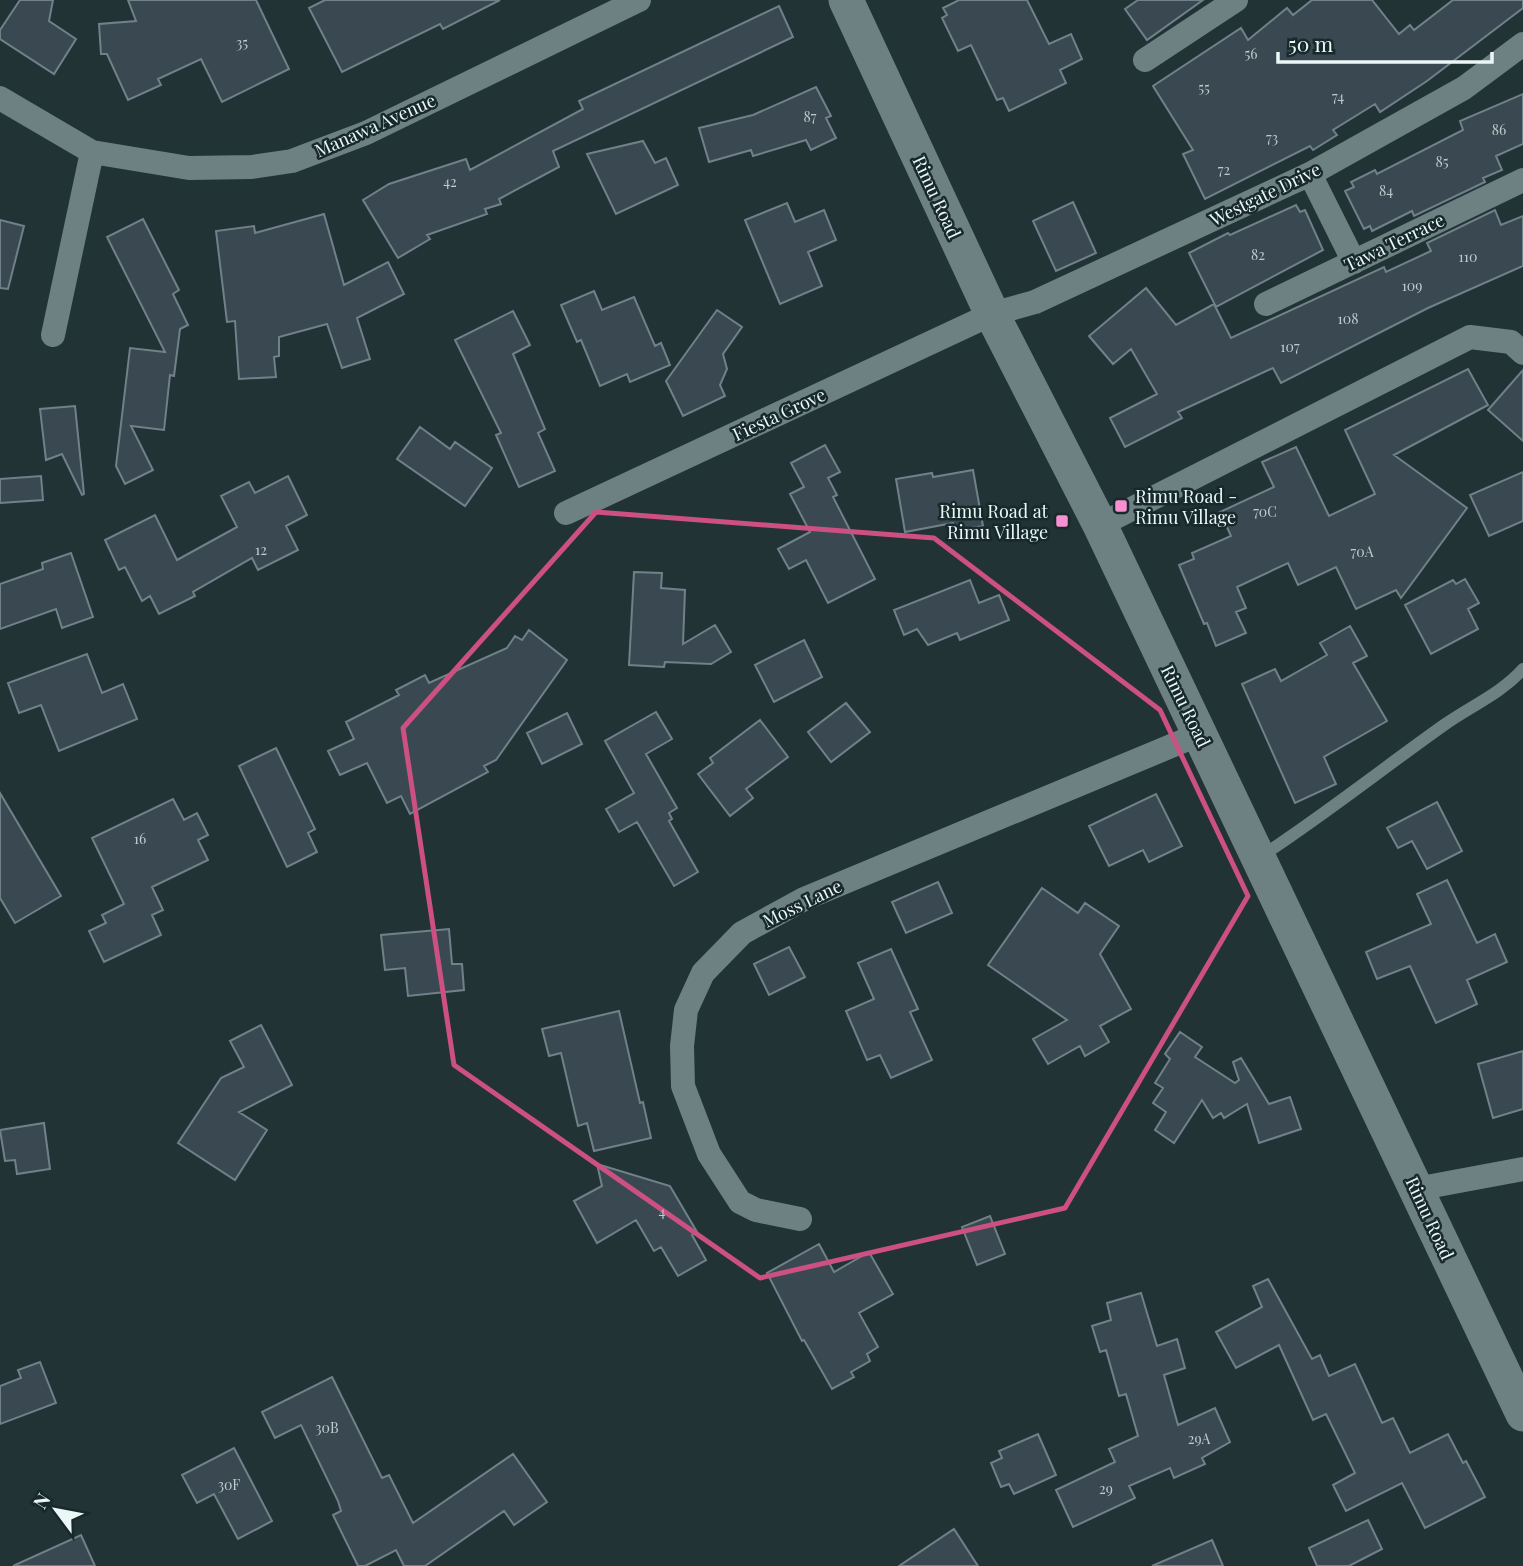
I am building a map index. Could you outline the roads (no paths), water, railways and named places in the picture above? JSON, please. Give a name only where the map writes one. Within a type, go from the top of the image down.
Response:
[{"type":"main road","name":"Rimu Road","points":[[846,0],[992,314],[1100,526],[1523,1414]]},
{"type":"street","name":"Manawa Avenue","points":[[0,98],[92,152],[189,168],[252,167],[292,161],[366,133],[639,0]]},
{"type":"street","points":[[1145,60],[1236,0]]},
{"type":"street","name":"Westgate Drive","points":[[992,314],[1035,302],[1310,174],[1465,88],[1523,44]]},
{"type":"street","points":[[53,335],[92,152]]},
{"type":"street","points":[[1310,174],[1354,262]]},
{"type":"street","name":"Tawa Terrace","points":[[1266,304],[1523,180]]},
{"type":"street","name":"Fiesta Grove","points":[[566,513],[992,314]]},
{"type":"street","points":[[1100,526],[1470,337],[1511,342],[1523,353]]},
{"type":"street","name":"Moss Lane","points":[[800,1219],[756,1210],[740,1202],[709,1154],[682,1086],[682,1046],[686,1010],[703,972],[742,933],[804,899],[1200,734]]},
{"type":"street","points":[[1416,1189],[1523,1169]]},
{"type":"lane","points":[[1259,857],[1349,797],[1454,717],[1515,679],[1523,669]]},
{"type":"place","name":"Rimu Road - Rimu Village","points":[[1121,506]]},
{"type":"place","name":"Rimu Road at Rimu Village","points":[[1062,521]]}]
